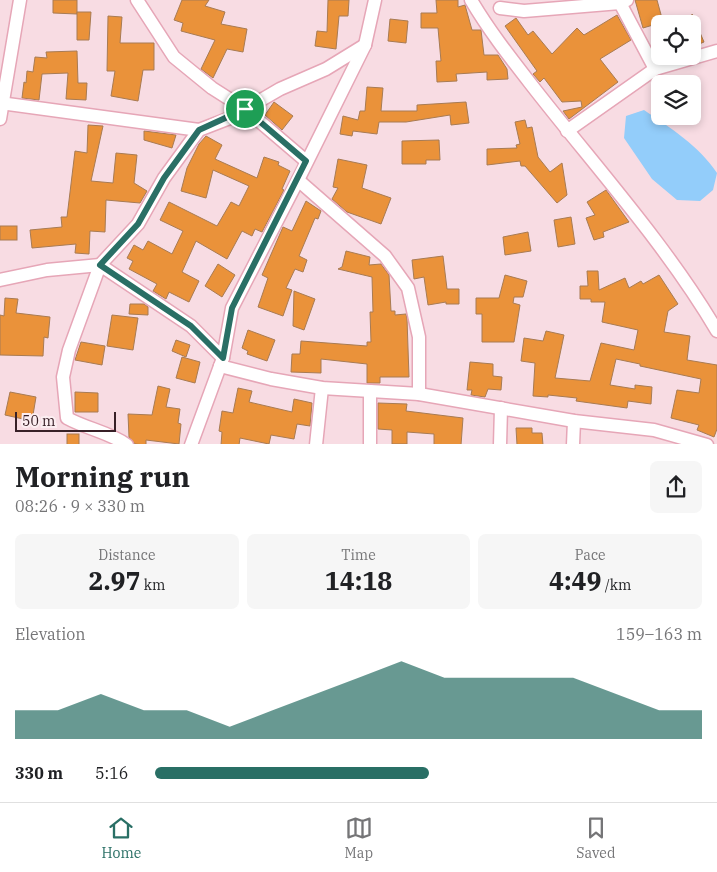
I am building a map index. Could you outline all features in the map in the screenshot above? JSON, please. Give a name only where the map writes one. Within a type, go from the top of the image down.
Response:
[{"type":"street","points":[[0,119],[20,0]]},
{"type":"street","points":[[137,0],[174,56],[212,88],[245,109],[306,161]]},
{"type":"street","points":[[191,444],[221,362],[232,308],[365,45],[375,0]]},
{"type":"street","points":[[470,0],[485,24],[567,131],[692,289],[717,331]]},
{"type":"street","points":[[500,8],[524,11],[623,1],[655,69]]},
{"type":"street","points":[[128,444],[117,437],[83,426],[67,418],[64,403],[63,377],[69,350],[100,265],[138,224],[164,178],[199,130],[245,109],[280,88],[326,70],[365,45]]},
{"type":"street","points":[[567,131],[655,69],[717,50]]},
{"type":"street","points":[[1,104],[199,130]]},
{"type":"street","points":[[298,180],[385,256],[408,288],[419,336],[419,394]]},
{"type":"street","points":[[0,280],[47,270],[100,265],[191,326],[221,362],[271,379],[322,388],[419,394],[574,421],[654,430],[707,444]]},
{"type":"street","points":[[316,444],[322,388]]},
{"type":"street","points":[[370,390],[370,444]]},
{"type":"street","points":[[500,444],[501,408]]},
{"type":"street","points":[[573,444],[574,421]]},
{"type":"water","points":[[644,110],[651,115],[651,125],[665,125],[693,146],[717,173],[713,190],[700,201],[677,200],[652,179],[624,138],[626,116]]},
{"type":"building","points":[[53,0],[77,0],[77,14],[53,13]]},
{"type":"building","points":[[182,0],[209,0],[205,6],[225,12],[221,24],[247,29],[243,52],[227,49],[213,78],[201,69],[215,40],[181,31],[183,23],[174,20]]},
{"type":"building","points":[[328,0],[349,0],[348,16],[339,16],[336,49],[315,46],[317,31],[327,32]]},
{"type":"building","points":[[436,0],[458,0],[458,7],[465,5],[472,30],[481,30],[484,55],[498,55],[507,69],[508,79],[487,80],[487,72],[456,74],[457,81],[437,82],[436,61],[441,61],[438,28],[421,28],[421,13],[437,13]]},
{"type":"building","points":[[635,0],[657,0],[661,15],[651,15],[651,26],[643,28]]},
{"type":"building","points":[[77,12],[91,12],[89,40],[77,40]]},
{"type":"building","points":[[617,15],[631,40],[600,59],[618,82],[569,119],[563,111],[582,107],[581,101],[562,102],[544,78],[540,82],[533,74],[537,71],[505,26],[516,18],[528,35],[533,31],[552,54],[577,28],[584,35]]},
{"type":"building","points":[[108,16],[122,17],[120,43],[154,43],[154,70],[143,70],[138,101],[111,96],[115,71],[107,71]]},
{"type":"building","points":[[390,19],[408,21],[406,43],[388,41]]},
{"type":"building","points":[[77,51],[78,83],[87,83],[86,100],[66,99],[68,73],[42,74],[39,100],[22,98],[27,71],[33,72],[35,57],[47,58],[46,52]]},
{"type":"building","points":[[367,87],[383,88],[381,111],[417,111],[417,105],[466,102],[469,123],[451,125],[450,115],[406,122],[379,122],[377,134],[353,131],[352,136],[340,134],[343,116],[358,120],[360,111],[365,111]]},
{"type":"building","points":[[274,102],[293,116],[282,130],[265,115]]},
{"type":"building","points":[[525,120],[527,128],[532,127],[538,157],[550,172],[562,163],[567,195],[557,203],[525,166],[521,166],[520,161],[487,165],[487,149],[517,148],[516,145],[520,144],[515,122]]},
{"type":"building","points":[[88,125],[103,126],[91,181],[113,183],[116,153],[137,155],[134,183],[147,191],[140,203],[106,200],[105,232],[90,231],[89,254],[75,253],[76,244],[32,248],[30,230],[62,227],[61,217],[67,217],[75,151],[87,153]]},
{"type":"building","points":[[144,131],[176,135],[172,148],[144,140]]},
{"type":"building","points":[[206,136],[222,145],[215,159],[257,178],[264,157],[279,162],[278,165],[290,171],[282,189],[284,190],[262,232],[255,229],[252,236],[242,231],[227,259],[196,241],[182,272],[199,281],[189,302],[169,292],[166,299],[153,291],[157,284],[129,269],[133,261],[127,258],[134,245],[143,250],[148,241],[172,254],[183,231],[160,220],[169,202],[217,226],[231,202],[239,206],[249,186],[213,170],[206,198],[181,191],[187,168],[199,144]]},
{"type":"building","points":[[439,140],[440,160],[426,160],[426,164],[402,164],[402,141]]},
{"type":"building","points":[[338,159],[367,165],[362,188],[391,198],[381,224],[347,212],[332,199],[338,188],[333,187]]},
{"type":"building","points":[[606,190],[629,222],[603,232],[604,237],[594,240],[586,218],[595,215],[587,202]]},
{"type":"building","points":[[306,201],[321,211],[318,219],[315,218],[299,256],[307,260],[303,272],[295,269],[286,288],[292,290],[283,316],[258,307],[268,278],[262,275],[283,227],[292,231]]},
{"type":"building","points":[[571,217],[575,244],[558,247],[554,220]]},
{"type":"building","points":[[0,226],[17,226],[17,240],[0,240]]},
{"type":"building","points":[[528,232],[531,251],[505,255],[503,237]]},
{"type":"building","points":[[346,251],[370,257],[369,265],[381,264],[389,275],[391,311],[395,311],[395,315],[406,314],[407,319],[409,377],[380,377],[380,383],[367,383],[367,364],[321,359],[321,373],[291,372],[292,354],[300,354],[301,341],[367,346],[367,342],[371,342],[370,312],[373,312],[372,277],[338,269],[342,267]]},
{"type":"building","points":[[443,256],[447,289],[459,289],[459,304],[446,304],[446,302],[428,305],[424,277],[414,279],[412,260]]},
{"type":"building","points":[[218,264],[235,275],[222,297],[205,286]]},
{"type":"building","points":[[587,271],[598,271],[599,290],[625,278],[629,288],[641,281],[643,284],[659,275],[678,304],[668,311],[664,332],[690,336],[687,360],[717,365],[717,429],[714,437],[697,430],[699,425],[671,418],[677,390],[699,393],[701,379],[640,366],[640,364],[616,359],[610,385],[635,389],[635,385],[652,387],[651,404],[628,401],[627,408],[576,401],[577,398],[548,395],[548,397],[533,396],[535,363],[521,361],[524,338],[543,341],[546,331],[564,335],[555,378],[590,381],[601,343],[634,350],[638,330],[602,322],[605,302],[591,302],[591,299],[580,299],[580,286],[588,286]]},
{"type":"building","points":[[505,275],[527,281],[523,297],[514,297],[513,303],[520,305],[514,342],[482,342],[482,314],[476,314],[476,298],[499,298]]},
{"type":"building","points":[[294,291],[315,299],[304,330],[293,326]]},
{"type":"building","points":[[5,298],[18,299],[16,313],[50,317],[48,338],[44,337],[43,356],[0,355],[0,315],[4,316]]},
{"type":"building","points":[[130,304],[144,304],[148,307],[148,315],[129,314]]},
{"type":"building","points":[[112,315],[138,318],[133,350],[107,346]]},
{"type":"building","points":[[248,330],[275,340],[267,361],[247,354],[248,351],[242,348]]},
{"type":"building","points":[[176,340],[190,345],[186,357],[172,351]]},
{"type":"building","points":[[81,342],[105,346],[102,365],[75,360]]},
{"type":"building","points":[[182,357],[200,362],[195,383],[176,378]]},
{"type":"building","points":[[470,362],[493,364],[493,376],[502,377],[501,390],[488,389],[485,397],[471,395],[472,390],[467,390]]},
{"type":"building","points":[[158,386],[170,389],[166,407],[180,409],[178,423],[181,424],[179,444],[146,440],[146,444],[135,444],[129,437],[128,414],[152,415]]},
{"type":"building","points":[[238,388],[252,391],[249,402],[292,412],[294,399],[312,403],[310,426],[297,424],[294,439],[271,435],[269,444],[240,438],[239,444],[221,444],[222,432],[219,431],[222,411],[233,413]]},
{"type":"building","points":[[10,392],[36,397],[32,421],[5,415]]},
{"type":"building","points":[[75,392],[98,393],[98,412],[75,412]]},
{"type":"building","points":[[378,403],[407,404],[406,411],[463,418],[461,444],[434,444],[434,434],[407,432],[407,444],[392,444],[392,430],[378,429]]},
{"type":"building","points":[[516,428],[532,428],[532,433],[542,433],[543,444],[517,444]]},
{"type":"building","points":[[67,434],[79,434],[79,444],[67,444]]},
{"type":"route","points":[[245,109],[306,161],[232,308],[223,358],[191,326],[100,265],[138,224],[164,178],[199,130],[230,118],[245,109]]}]
